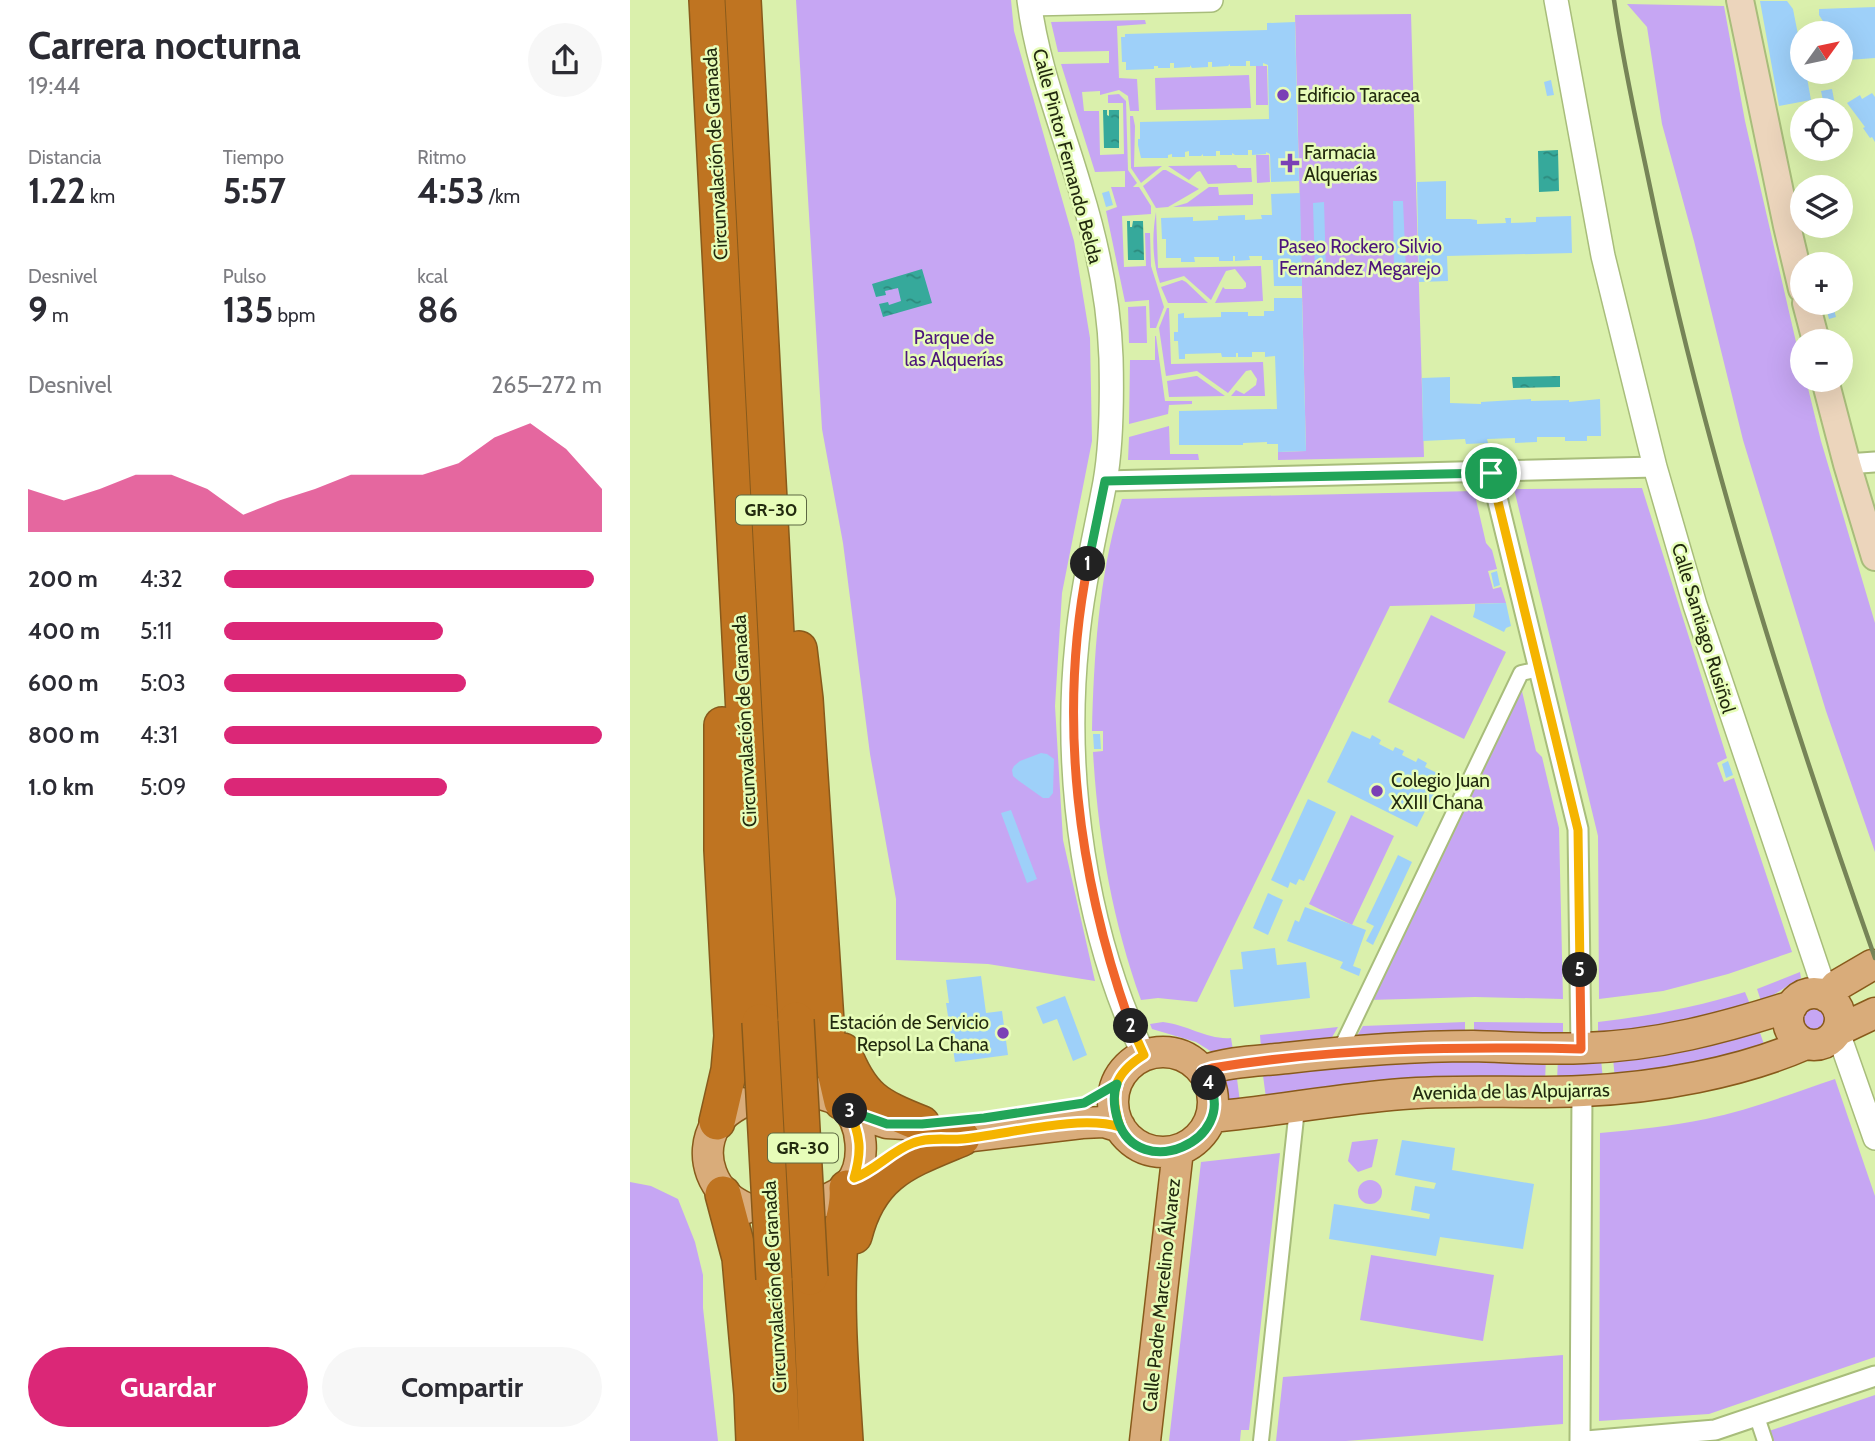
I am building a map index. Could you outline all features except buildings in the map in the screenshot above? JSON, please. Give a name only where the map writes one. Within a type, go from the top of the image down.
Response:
[{"type":"highway","name":"Circunvalación de Granada","points":[[707,0],[782,1441]]},
{"type":"highway","name":"Circunvalación de Granada","points":[[743,0],[817,1441]]},
{"type":"highway","points":[[772,531],[790,574],[802,674],[827,1038],[836,1102]]},
{"type":"highway","points":[[729,1112],[732,1036],[722,850],[723,657],[738,611]]},
{"type":"highway","points":[[823,977],[841,1046],[851,1072],[863,1091],[886,1108],[922,1124]]},
{"type":"highway","points":[[839,1315],[855,1232],[872,1194],[886,1175],[913,1158],[962,1139]]},
{"type":"highway","points":[[841,1190],[848,1205],[840,1239],[839,1315],[845,1441]]},
{"type":"highway","points":[[735,1201],[754,1441]]},
{"type":"main road","points":[[1740,0],[1793,252]]},
{"type":"main road","points":[[1828,392],[1875,556]]},
{"type":"main road","points":[[1825,996],[1836,986],[1872,965]]},
{"type":"main road","points":[[1203,1071],[1239,1063],[1339,1052],[1470,1046],[1581,1049],[1620,1047],[1674,1039],[1725,1027],[1792,1006],[1805,995],[1825,996],[1838,1009],[1840,1024],[1826,1038],[1794,1035],[1790,1029],[1789,1013],[1792,1006]]},
{"type":"main road","name":"Avenida de las Alpujarras","points":[[1211,1117],[1403,1094],[1582,1091],[1681,1080],[1737,1067],[1826,1038],[1875,1013]]},
{"type":"main road","points":[[1160,1051],[1191,1059],[1203,1071],[1211,1087],[1214,1103],[1205,1131],[1196,1140],[1178,1150],[1148,1150],[1134,1143],[1120,1127],[1113,1107],[1117,1084],[1130,1064],[1144,1055],[1160,1051]]},
{"type":"main road","points":[[836,1102],[887,1124],[922,1124],[1084,1103],[1117,1084]]},
{"type":"main road","points":[[836,1102],[856,1124],[861,1143],[860,1160],[841,1190]]},
{"type":"main road","points":[[729,1112],[708,1148],[709,1165],[735,1201]]},
{"type":"main road","points":[[841,1190],[896,1150],[917,1141],[962,1139],[1082,1123],[1104,1122],[1120,1127]]},
{"type":"main road","name":"Calle Padre Marcelino Álvarez","points":[[1145,1441],[1178,1150]]},
{"type":"street","points":[[1030,2],[1212,0]]},
{"type":"street","name":"Calle Santiago Rusiñol","points":[[1556,0],[1603,256],[1655,467],[1707,642],[1825,996]]},
{"type":"street","name":"Calle Santiago Rusiñol","points":[[1567,0],[1604,194],[1609,237],[1603,256]]},
{"type":"street","name":"Calle Pintor Fernando Belda","points":[[1030,2],[1050,94],[1081,189],[1104,286],[1111,356],[1111,420],[1105,481],[1086,573],[1077,644],[1073,708],[1075,768],[1081,834],[1092,896],[1109,964],[1144,1055]]},
{"type":"street","points":[[1847,464],[1875,462]]},
{"type":"street","points":[[1105,481],[1655,467]]},
{"type":"street","points":[[1491,473],[1578,830],[1581,1049]]},
{"type":"street","points":[[1339,1052],[1521,673],[1540,669]]},
{"type":"street","points":[[1826,1038],[1842,1044],[1875,1138]]},
{"type":"street","points":[[1580,1441],[1582,1091]]},
{"type":"street","points":[[1261,1441],[1296,1118],[1295,1107]]},
{"type":"street","points":[[1586,1441],[1715,1436],[1757,1417],[1875,1376]]},
{"type":"street","points":[[1757,1417],[1765,1441]]},
{"type":"green space","name":"Parque de las Alquerías","points":[[796,0],[1011,0],[1014,31],[1074,241],[1090,338],[1092,441],[1062,593],[1055,706],[1063,840],[1095,981],[988,964],[896,960],[896,899],[870,754],[843,543],[822,429]]},
{"type":"green space","points":[[1627,4],[1724,6],[1745,121],[1793,329],[1790,329],[1790,392],[1809,392],[1875,623],[1875,852],[1826,711],[1743,440],[1662,124],[1647,27]]},
{"type":"green space","name":"Paseo Rockero Silvio Fernández Megarejo","points":[[1411,14],[1424,457],[1278,460],[1278,452],[1306,451],[1295,15]]},
{"type":"green space","points":[[1145,20],[1146,24],[1117,26],[1119,78],[1137,79],[1139,111],[1130,111],[1128,96],[1119,90],[1100,95],[1100,91],[1082,92],[1084,111],[1099,111],[1100,155],[1124,154],[1123,103],[1108,103],[1108,95],[1119,94],[1126,101],[1128,170],[1137,183],[1133,187],[1139,187],[1151,206],[1151,214],[1122,216],[1124,267],[1146,266],[1145,233],[1150,233],[1151,266],[1164,307],[1156,328],[1150,328],[1149,300],[1125,302],[1106,211],[1117,207],[1111,187],[1125,187],[1125,171],[1095,172],[1061,64],[1109,63],[1109,51],[1058,52],[1051,22]]},
{"type":"green space","points":[[1256,66],[1267,66],[1268,105],[1256,105]]},
{"type":"green space","points":[[1249,75],[1251,108],[1156,110],[1155,78]]},
{"type":"green space","points":[[1130,116],[1133,116],[1135,126],[1134,167],[1162,166],[1141,183],[1131,168]]},
{"type":"green space","points":[[1256,155],[1269,155],[1270,182],[1257,183]]},
{"type":"green space","points":[[1236,165],[1238,168],[1251,168],[1252,182],[1208,184],[1200,171],[1189,180],[1168,166]]},
{"type":"green space","points":[[1163,170],[1199,189],[1168,207],[1156,208],[1143,186]]},
{"type":"green space","points":[[1209,187],[1218,187],[1219,195],[1253,194],[1253,205],[1173,207],[1187,203]]},
{"type":"green space","points":[[1156,212],[1158,268],[1261,266],[1263,301],[1215,303],[1223,287],[1246,287],[1235,269],[1226,271],[1211,300],[1184,276],[1160,283],[1154,248]]},
{"type":"green space","points":[[1182,280],[1208,303],[1168,303],[1161,287]]},
{"type":"green space","points":[[1146,306],[1147,343],[1129,343],[1128,307]]},
{"type":"green space","points":[[1167,308],[1171,364],[1263,362],[1265,396],[1231,396],[1236,390],[1244,394],[1256,385],[1257,379],[1251,370],[1246,371],[1228,393],[1197,371],[1166,376],[1159,328]]},
{"type":"green space","points":[[1155,336],[1165,401],[1192,401],[1192,404],[1169,405],[1168,414],[1129,424],[1130,360],[1155,360]]},
{"type":"green space","points":[[1197,376],[1225,396],[1169,397],[1167,381]]},
{"type":"green space","points":[[1169,426],[1170,454],[1198,454],[1199,460],[1128,460],[1129,437]]},
{"type":"green space","points":[[1642,488],[1727,758],[1717,763],[1724,782],[1734,778],[1792,952],[1728,974],[1663,991],[1599,999],[1598,836],[1514,489]]},
{"type":"green space","points":[[1474,491],[1486,543],[1492,550],[1497,569],[1488,571],[1493,589],[1501,587],[1506,603],[1390,606],[1197,1002],[1158,998],[1141,1000],[1114,909],[1103,847],[1093,752],[1103,751],[1103,731],[1092,731],[1099,614],[1108,556],[1122,499]]},
{"type":"green space","points":[[1431,615],[1506,652],[1464,739],[1388,702]]},
{"type":"green space","points":[[1521,687],[1536,751],[1542,757],[1559,828],[1563,999],[1475,997],[1369,1000]]},
{"type":"green space","points":[[1351,815],[1394,836],[1352,925],[1309,904]]},
{"type":"green space","points":[[1800,972],[1801,978],[1761,1001],[1757,989]]},
{"type":"green space","points":[[1745,992],[1750,1004],[1654,1029],[1598,1035],[1598,1022],[1673,1010]]},
{"type":"green space","points":[[1814,1007],[1825,1014],[1826,1019],[1819,1030],[1814,1031],[1803,1024],[1802,1019],[1809,1008]]},
{"type":"green space","points":[[1163,1022],[1214,1037],[1231,1038],[1233,1050],[1212,1052],[1196,1042],[1152,1029],[1150,1024]]},
{"type":"green space","points":[[1465,1022],[1465,1034],[1355,1039],[1363,1026]]},
{"type":"green space","points":[[1474,1022],[1563,1023],[1563,1035],[1474,1033]]},
{"type":"green space","points":[[1338,1027],[1331,1039],[1261,1047],[1260,1035]]},
{"type":"green space","points":[[1758,1027],[1765,1047],[1615,1080],[1613,1058]]},
{"type":"green space","points":[[1546,1056],[1545,1083],[1266,1098],[1262,1068]]},
{"type":"green space","points":[[1558,1058],[1601,1059],[1603,1080],[1557,1081]]},
{"type":"green space","points":[[1236,1071],[1240,1102],[1224,1103],[1221,1073]]},
{"type":"green space","points":[[1835,1079],[1875,1196],[1875,1357],[1709,1414],[1599,1421],[1600,1133],[1667,1126],[1722,1115]]},
{"type":"green space","points":[[1378,1139],[1372,1167],[1358,1172],[1348,1161],[1352,1142]]},
{"type":"green space","points":[[1280,1153],[1249,1430],[1241,1430],[1240,1441],[1169,1441],[1201,1162]]},
{"type":"green space","points":[[1370,1180],[1378,1184],[1382,1192],[1378,1200],[1370,1204],[1362,1200],[1358,1192],[1362,1184]]},
{"type":"green space","points":[[630,1182],[651,1186],[678,1199],[695,1242],[703,1275],[703,1308],[718,1441],[630,1441]]},
{"type":"green space","points":[[1371,1255],[1494,1275],[1483,1341],[1360,1320]]},
{"type":"green space","points":[[1563,1355],[1563,1424],[1346,1441],[1276,1441],[1283,1377]]},
{"type":"green space","points":[[1875,1395],[1875,1441],[1769,1441],[1766,1432]]},
{"type":"water","points":[[1103,110],[1107,110],[1109,116],[1109,110],[1119,110],[1119,148],[1104,148]]},
{"type":"water","points":[[1558,150],[1559,191],[1539,192],[1538,151]]},
{"type":"water","points":[[1127,221],[1130,221],[1132,227],[1133,221],[1143,221],[1144,260],[1128,260]]},
{"type":"water","points":[[922,269],[932,303],[883,317],[879,304],[888,302],[889,305],[901,301],[898,288],[885,291],[886,295],[876,297],[872,284]]},
{"type":"water","points":[[1560,376],[1560,387],[1513,388],[1512,377]]},
{"type":"railway","points":[[1614,0],[1630,94],[1672,285],[1721,480],[1779,672],[1875,958]]},
{"type":"place","name":"Edificio Taracea","points":[[1283,95]]},
{"type":"place","name":"Farmacia Alquerías","points":[[1290,163]]},
{"type":"place","name":"Colegio Juan XXIII Chana","points":[[1377,791]]},
{"type":"place","name":"Estación de Servicio Repsol La Chana","points":[[1003,1033]]},
{"type":"route","points":[[1491,473],[1105,481],[1086,573],[1077,644],[1073,708],[1081,834],[1092,896],[1109,964],[1144,1055],[1130,1064],[1120,1076],[1115,1089],[1113,1107],[1120,1127],[1104,1122],[1082,1123],[962,1139],[917,1141],[896,1150],[865,1174],[854,1178],[860,1160],[861,1143],[856,1124],[848,1110],[887,1124],[922,1124],[1084,1103],[1117,1084],[1113,1107],[1120,1127],[1134,1143],[1148,1150],[1162,1152],[1178,1150],[1196,1140],[1205,1131],[1214,1103],[1211,1087],[1203,1071],[1212,1068],[1339,1052],[1397,1049],[1470,1046],[1581,1049],[1578,830],[1491,473]]}]
